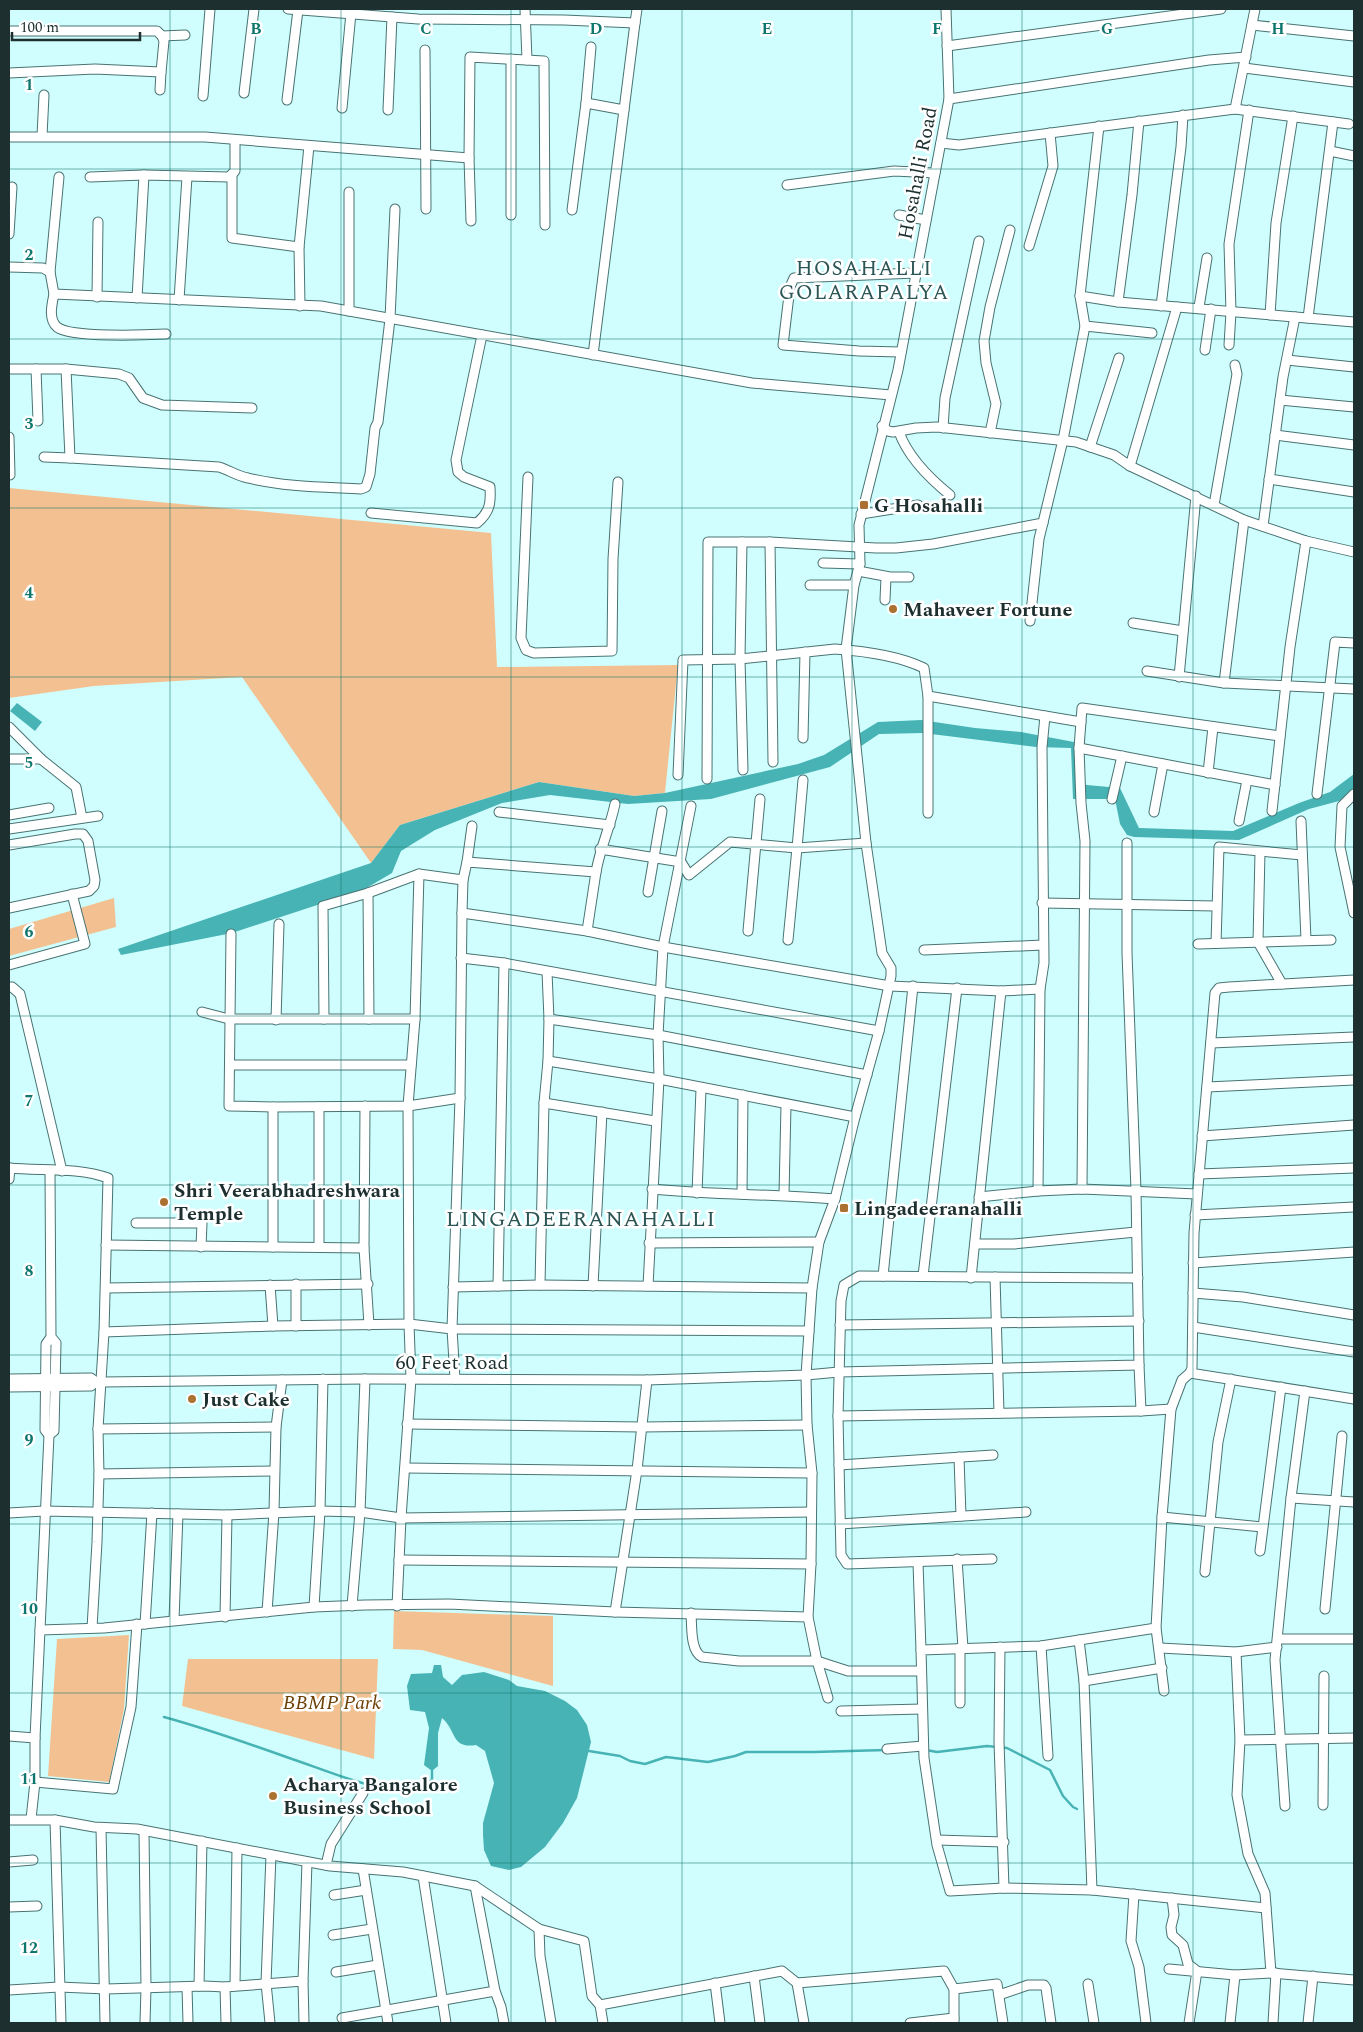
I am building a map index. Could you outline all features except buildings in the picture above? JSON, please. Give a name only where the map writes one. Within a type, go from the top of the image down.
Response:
[{"type":"street","points":[[203,96],[210,9]]},
{"type":"street","points":[[244,93],[254,9]]},
{"type":"street","points":[[288,9],[352,13],[371,11],[392,17],[422,19],[525,19],[635,23]]},
{"type":"street","points":[[422,9],[422,19]]},
{"type":"street","points":[[437,9],[437,19]]},
{"type":"street","points":[[480,9],[480,19]]},
{"type":"street","points":[[525,9],[527,60]]},
{"type":"street","points":[[564,20],[565,9]]},
{"type":"street","points":[[593,355],[636,9]]},
{"type":"street","name":"Hosahalli Road","points":[[828,1698],[817,1661],[808,1617],[811,1564],[812,1473],[807,1424],[806,1375],[812,1288],[820,1242],[835,1199],[879,1031],[890,986],[891,968],[882,953],[866,843],[846,650],[854,585],[859,568],[861,514],[901,352],[949,99],[946,9]]},
{"type":"street","points":[[947,46],[1221,9]]},
{"type":"street","points":[[1235,108],[1254,9]]},
{"type":"street","points":[[286,100],[298,10]]},
{"type":"street","points":[[342,108],[352,13]]},
{"type":"street","points":[[388,110],[392,17]]},
{"type":"street","points":[[1252,25],[1354,36]]},
{"type":"street","points":[[9,31],[157,31],[164,41],[160,90]]},
{"type":"street","points":[[162,36],[185,35]]},
{"type":"street","points":[[572,210],[586,104],[591,47]]},
{"type":"street","points":[[424,50],[427,154],[426,209]]},
{"type":"street","points":[[471,221],[469,158],[470,57],[544,61],[546,225]]},
{"type":"street","points":[[949,99],[1208,60],[1246,57]]},
{"type":"street","points":[[511,59],[511,215]]},
{"type":"street","points":[[1244,68],[1354,82]]},
{"type":"street","points":[[9,73],[95,69],[161,72]]},
{"type":"street","points":[[42,136],[44,94]]},
{"type":"street","points":[[586,104],[624,110]]},
{"type":"street","points":[[941,143],[958,144],[1235,108],[1349,124]]},
{"type":"street","points":[[1229,345],[1231,312],[1229,244],[1249,110]]},
{"type":"street","points":[[1161,306],[1183,116]]},
{"type":"street","points":[[1270,315],[1276,223],[1293,116]]},
{"type":"street","points":[[1118,302],[1132,195],[1138,121]]},
{"type":"street","points":[[1308,318],[1334,122]]},
{"type":"street","points":[[1030,621],[1039,539],[1063,440],[1085,326],[1080,296],[1099,126]]},
{"type":"street","points":[[1028,246],[1053,166],[1050,133]]},
{"type":"street","points":[[9,136],[154,136],[235,140],[469,158]]},
{"type":"street","points":[[235,140],[235,171],[232,175],[232,238],[300,247]]},
{"type":"street","points":[[300,306],[300,247],[309,146]]},
{"type":"street","points":[[1330,151],[1354,156]]},
{"type":"street","points":[[787,185],[894,171],[935,173]]},
{"type":"street","points":[[90,177],[144,175],[229,177],[232,175]]},
{"type":"street","points":[[136,298],[144,175]]},
{"type":"street","points":[[179,300],[187,177]]},
{"type":"street","points":[[59,178],[50,272],[54,294],[51,313],[57,328],[66,331],[99,334],[166,334]]},
{"type":"street","points":[[9,234],[12,188]]},
{"type":"street","points":[[349,192],[349,311]]},
{"type":"street","points":[[44,457],[219,467],[229,470],[237,476],[276,484],[360,489],[366,487],[370,474],[375,428],[378,422],[390,319],[396,209]]},
{"type":"street","points":[[899,215],[926,220]]},
{"type":"street","points":[[97,296],[98,222]]},
{"type":"street","points":[[990,432],[996,404],[986,363],[984,341],[990,307],[1010,230]]},
{"type":"street","points":[[943,428],[945,398],[979,241]]},
{"type":"street","points":[[1199,307],[1207,258]]},
{"type":"street","points":[[9,267],[43,268],[50,272]]},
{"type":"street","points":[[901,352],[859,352],[783,345],[790,287],[794,278],[916,273]]},
{"type":"street","points":[[54,294],[321,306],[752,383],[891,395]]},
{"type":"street","points":[[1080,296],[1118,302],[1199,307],[1231,312],[1354,322]]},
{"type":"street","points":[[1130,466],[1177,307]]},
{"type":"street","points":[[1205,350],[1211,309]]},
{"type":"street","points":[[1262,526],[1280,400],[1295,317]]},
{"type":"street","points":[[1085,326],[1152,333]]},
{"type":"street","points":[[371,513],[477,523],[488,511],[491,503],[490,487],[464,477],[458,472],[456,460],[482,335]]},
{"type":"street","points":[[1090,447],[1119,358]]},
{"type":"street","points":[[1287,360],[1354,367]]},
{"type":"street","points":[[1214,505],[1237,374],[1235,365]]},
{"type":"street","points":[[9,369],[66,369],[119,374],[128,378],[143,398],[162,405],[252,408]]},
{"type":"street","points":[[36,369],[38,421]]},
{"type":"street","points":[[66,369],[70,458]]},
{"type":"street","points":[[1280,400],[1354,407]]},
{"type":"street","points":[[882,426],[888,431],[899,432],[916,428],[943,428],[1076,442],[1114,456],[1130,466],[1244,520],[1306,541],[1354,552]]},
{"type":"street","points":[[899,432],[904,446],[920,466],[950,495]]},
{"type":"street","points":[[1275,435],[1354,446]]},
{"type":"street","points":[[9,437],[10,475]]},
{"type":"street","points":[[528,477],[521,638],[526,650],[534,653],[612,651],[618,482]]},
{"type":"street","points":[[1269,479],[1354,492]]},
{"type":"street","points":[[1179,677],[1196,496]]},
{"type":"street","points":[[861,514],[918,505]]},
{"type":"street","points":[[1224,683],[1244,520]]},
{"type":"street","points":[[708,779],[708,542],[770,542],[876,548],[933,544],[1043,523]]},
{"type":"street","points":[[1272,811],[1285,686],[1306,541]]},
{"type":"street","points":[[742,542],[740,659],[743,770]]},
{"type":"street","points":[[770,542],[773,762]]},
{"type":"street","points":[[823,563],[859,568],[886,577],[909,576]]},
{"type":"street","points":[[885,600],[886,577]]},
{"type":"street","points":[[810,585],[854,585]]},
{"type":"street","points":[[1133,623],[1183,632]]},
{"type":"street","points":[[1317,794],[1335,642],[1354,643]]},
{"type":"street","points":[[678,775],[683,660],[740,659],[835,648],[906,660],[924,668],[928,696],[928,813]]},
{"type":"street","points":[[803,738],[805,652]]},
{"type":"street","points":[[1147,671],[1224,683],[1354,689]]},
{"type":"street","points":[[928,696],[1081,722]]},
{"type":"street","points":[[1082,1189],[1085,841],[1080,796],[1078,748],[1082,708],[1280,736]]},
{"type":"street","points":[[1038,1191],[1040,989],[1044,963],[1042,747],[1045,716]]},
{"type":"street","points":[[9,727],[42,759],[76,787],[82,818]]},
{"type":"street","points":[[1208,773],[1213,727]]},
{"type":"street","points":[[1078,748],[1274,785]]},
{"type":"street","points":[[1112,799],[1122,756]]},
{"type":"street","points":[[9,759],[42,759]]},
{"type":"street","points":[[1154,812],[1163,764]]},
{"type":"street","points":[[788,940],[803,780]]},
{"type":"street","points":[[1239,821],[1247,780]]},
{"type":"street","points":[[1354,794],[1342,806],[1340,842],[1354,913]]},
{"type":"street","points":[[748,931],[760,799]]},
{"type":"street","points":[[587,932],[600,849],[610,824],[615,804]]},
{"type":"street","points":[[648,1286],[663,947],[691,806]]},
{"type":"street","points":[[9,814],[49,808]]},
{"type":"street","points":[[648,892],[662,811]]},
{"type":"street","points":[[499,812],[610,824]]},
{"type":"street","points":[[9,829],[98,816]]},
{"type":"street","points":[[1301,821],[1306,940]]},
{"type":"street","points":[[455,1379],[452,1329],[460,1098],[460,958],[463,880],[472,826]]},
{"type":"street","points":[[9,844],[83,834],[88,840],[94,886],[89,891],[9,908]]},
{"type":"street","points":[[600,849],[681,862],[690,875],[730,842],[797,848],[866,843]]},
{"type":"street","points":[[1127,843],[1126,905],[1136,1191],[1141,1411]]},
{"type":"street","points":[[1216,943],[1219,847],[1302,855]]},
{"type":"street","points":[[1260,852],[1258,942],[1282,984]]},
{"type":"street","points":[[467,862],[596,872]]},
{"type":"street","points":[[324,1019],[323,906],[368,893],[420,874],[463,880]]},
{"type":"street","points":[[397,1606],[401,1518],[412,1379],[409,1324],[408,1106],[416,1019],[420,874]]},
{"type":"street","points":[[368,893],[369,1019]]},
{"type":"street","points":[[9,965],[85,944],[72,894]]},
{"type":"street","points":[[1042,903],[1216,906]]},
{"type":"street","points":[[462,914],[587,932],[890,986],[1001,991],[1040,989]]},
{"type":"street","points":[[276,1020],[278,924]]},
{"type":"street","points":[[231,934],[229,1106],[273,1108],[408,1106],[460,1098]]},
{"type":"street","points":[[1198,944],[1331,940]]},
{"type":"street","points":[[924,950],[1043,945]]},
{"type":"street","points":[[460,958],[504,963],[879,1031]]},
{"type":"street","points":[[498,1286],[504,963]]},
{"type":"street","points":[[540,1285],[544,1103],[549,1019],[547,972]]},
{"type":"street","points":[[1164,1691],[1156,1628],[1162,1517],[1171,1409],[1182,1380],[1190,1373],[1195,1215],[1216,992],[1219,988],[1354,980]]},
{"type":"street","points":[[9,987],[12,986],[20,994],[62,1171]]},
{"type":"street","points":[[883,1276],[914,986]]},
{"type":"street","points":[[923,1276],[957,988]]},
{"type":"street","points":[[971,1278],[1001,991]]},
{"type":"street","points":[[202,1012],[230,1019],[416,1019]]},
{"type":"street","points":[[549,1019],[658,1035],[867,1075]]},
{"type":"street","points":[[1211,1043],[1354,1037]]},
{"type":"street","points":[[548,1061],[658,1079],[855,1117]]},
{"type":"street","points":[[230,1065],[411,1065]]},
{"type":"street","points":[[1207,1086],[1354,1080]]},
{"type":"street","points":[[697,1193],[702,1089]]},
{"type":"street","points":[[742,1194],[744,1095]]},
{"type":"street","points":[[544,1103],[656,1121]]},
{"type":"street","points":[[784,1195],[786,1105]]},
{"type":"street","points":[[364,1106],[364,1248],[368,1284],[369,1325]]},
{"type":"street","points":[[319,1107],[319,1246]]},
{"type":"street","points":[[273,1108],[274,1247]]},
{"type":"street","points":[[593,1286],[602,1112]]},
{"type":"street","points":[[1202,1136],[1354,1125]]},
{"type":"street","points":[[9,1179],[10,1168],[62,1171],[100,1175],[108,1178],[106,1288],[99,1382],[98,1513],[92,1628]]},
{"type":"street","points":[[1199,1174],[1354,1168]]},
{"type":"street","points":[[31,1819],[35,1782],[35,1738],[48,1435],[44,1430],[46,1344],[51,1337],[50,1171]]},
{"type":"street","points":[[652,1189],[697,1193],[784,1195],[835,1199]]},
{"type":"street","points":[[979,1197],[1082,1189],[1197,1194]]},
{"type":"street","points":[[1195,1215],[1354,1207]]},
{"type":"street","points":[[136,1223],[202,1222],[201,1247]]},
{"type":"street","points":[[975,1244],[1014,1244],[1136,1232]]},
{"type":"street","points":[[649,1243],[820,1242]]},
{"type":"street","points":[[106,1245],[364,1248]]},
{"type":"street","points":[[1193,1263],[1354,1252]]},
{"type":"street","points":[[992,1559],[847,1564],[841,1555],[838,1416],[840,1325],[844,1285],[859,1276],[1138,1278]]},
{"type":"street","points":[[995,1277],[999,1414]]},
{"type":"street","points":[[296,1284],[296,1326]]},
{"type":"street","points":[[106,1288],[368,1284]]},
{"type":"street","points":[[270,1285],[272,1326]]},
{"type":"street","points":[[453,1288],[540,1285],[812,1288]]},
{"type":"street","points":[[1193,1293],[1243,1297],[1354,1315]]},
{"type":"street","points":[[840,1325],[996,1321],[1139,1321]]},
{"type":"street","points":[[104,1332],[272,1326],[409,1324],[452,1329],[809,1331]]},
{"type":"street","points":[[1192,1327],[1354,1352]]},
{"type":"street","points":[[48,1435],[54,1431],[56,1343],[51,1337]]},
{"type":"street","name":"60 Feet Road","points":[[9,1378],[45,1382],[91,1378],[99,1382],[365,1378],[647,1380],[806,1375],[839,1372],[1140,1365]]},
{"type":"street","points":[[1190,1373],[1354,1399]]},
{"type":"street","points":[[352,1606],[360,1512],[365,1378]]},
{"type":"street","points":[[314,1607],[320,1510],[323,1379]]},
{"type":"street","points":[[1205,1572],[1218,1442],[1231,1379]]},
{"type":"street","points":[[267,1612],[274,1512],[276,1427],[282,1380]]},
{"type":"street","points":[[615,1612],[621,1562],[637,1470],[647,1380]]},
{"type":"street","name":"60 Feet Road","points":[[9,1387],[45,1382]]},
{"type":"street","points":[[1260,1551],[1281,1387]]},
{"type":"street","points":[[1285,1806],[1276,1660],[1291,1498],[1305,1391]]},
{"type":"street","points":[[838,1416],[1171,1409]]},
{"type":"street","points":[[408,1424],[642,1427],[807,1424]]},
{"type":"street","points":[[98,1429],[276,1427]]},
{"type":"street","points":[[1324,1609],[1342,1436]]},
{"type":"street","points":[[839,1465],[993,1455]]},
{"type":"street","points":[[959,1457],[961,1516]]},
{"type":"street","points":[[405,1468],[812,1473]]},
{"type":"street","points":[[99,1474],[274,1471]]},
{"type":"street","points":[[1291,1498],[1354,1502]]},
{"type":"street","points":[[9,1513],[44,1511],[227,1515],[320,1510],[360,1512],[401,1518],[811,1512]]},
{"type":"street","points":[[840,1524],[1026,1512]]},
{"type":"street","points":[[35,1782],[113,1789],[131,1707],[152,1513]]},
{"type":"street","points":[[174,1620],[178,1514]]},
{"type":"street","points":[[224,1617],[227,1515]]},
{"type":"street","points":[[1162,1517],[1262,1527]]},
{"type":"street","points":[[957,1559],[962,1648],[960,1703]]},
{"type":"street","points":[[399,1560],[811,1564]]},
{"type":"street","points":[[918,1563],[923,1749],[937,1840],[950,1891],[1004,1888],[1092,1890],[1266,1908]]},
{"type":"street","points":[[40,1630],[141,1624],[314,1607],[449,1604],[615,1612],[808,1617]]},
{"type":"street","points":[[691,1613],[695,1648],[698,1655],[702,1657],[739,1661],[817,1661],[848,1671],[921,1671]]},
{"type":"street","points":[[921,1650],[1041,1646],[1156,1628]]},
{"type":"street","points":[[1160,1648],[1236,1652],[1278,1643],[1354,1639]]},
{"type":"street","points":[[1080,1640],[1084,1681],[1092,1890]]},
{"type":"street","points":[[1041,1646],[1048,1756]]},
{"type":"street","points":[[1000,1647],[999,1742],[1004,1842],[1004,1888]]},
{"type":"street","points":[[1236,1652],[1240,1740],[1237,1795],[1248,1854],[1265,1893],[1273,1973],[1273,2023]]},
{"type":"street","points":[[1084,1681],[1162,1668]]},
{"type":"street","points":[[1323,1805],[1324,1676]]},
{"type":"street","points":[[841,1711],[922,1709]]},
{"type":"street","points":[[9,1736],[35,1738]]},
{"type":"street","points":[[1240,1740],[1281,1741],[1354,1738]]},
{"type":"street","points":[[887,1748],[923,1749]]},
{"type":"street","points":[[326,1865],[331,1844],[363,1793]]},
{"type":"street","points":[[9,1820],[55,1820],[101,1828],[144,1831],[307,1862],[402,1872],[476,1886],[539,1929],[584,1941],[592,1996],[600,2005],[602,2023]]},
{"type":"street","points":[[50,2023],[61,2023],[55,1820]]},
{"type":"street","points":[[101,1828],[106,1989],[105,2023]]},
{"type":"street","points":[[144,1831],[145,2023]]},
{"type":"street","points":[[937,1840],[1004,1842]]},
{"type":"street","points":[[199,1986],[202,1841]]},
{"type":"street","points":[[235,1986],[237,1848]]},
{"type":"street","points":[[270,2023],[266,1983],[272,1855]]},
{"type":"street","points":[[9,1862],[33,1860]]},
{"type":"street","points":[[304,2023],[303,1981],[307,1862]]},
{"type":"street","points":[[362,1869],[388,2023]]},
{"type":"street","points":[[423,1876],[446,2023]]},
{"type":"street","points":[[476,1886],[495,1991],[504,2023]]},
{"type":"street","points":[[334,1895],[366,1890]]},
{"type":"street","points":[[1134,1894],[1132,1941],[1139,1967],[1146,2023]]},
{"type":"street","points":[[1172,1898],[1174,1915],[1171,1927],[1172,1935],[1183,1945],[1188,1964],[1197,1972]]},
{"type":"street","points":[[9,1907],[38,1906]]},
{"type":"street","points":[[333,1935],[372,1929]]},
{"type":"street","points":[[539,1929],[540,1956],[551,2023]]},
{"type":"street","points":[[336,1972],[378,1965]]},
{"type":"street","points":[[1169,1969],[1235,1975],[1273,1973],[1354,1980]]},
{"type":"street","points":[[600,2005],[782,1971],[797,1983],[804,2023]]},
{"type":"street","points":[[797,1983],[944,1971],[954,1989],[954,2020],[910,2023]]},
{"type":"street","points":[[1189,2023],[1197,1972]]},
{"type":"street","points":[[1230,2023],[1235,1975]]},
{"type":"street","points":[[754,1976],[760,2023]]},
{"type":"street","points":[[1308,2023],[1313,1976]]},
{"type":"street","points":[[9,1990],[59,1987],[106,1989],[225,1987],[303,1981]]},
{"type":"street","points":[[715,1983],[720,2023]]},
{"type":"street","points":[[954,1989],[997,1984],[1003,2023]]},
{"type":"street","points":[[1088,1984],[1094,2023]]},
{"type":"street","points":[[999,1995],[1028,1985],[1044,1985],[1051,2023]]},
{"type":"street","points":[[187,1987],[188,2023]]},
{"type":"street","points":[[225,1987],[226,2023]]},
{"type":"street","points":[[349,2019],[385,2010],[495,1991]]},
{"type":"green space","points":[[9,488],[491,533],[497,667],[678,665],[665,793],[634,796],[539,782],[400,825],[371,863],[242,677],[94,686],[9,698]]},
{"type":"green space","points":[[114,898],[116,927],[9,956],[9,929]]},
{"type":"green space","points":[[394,1611],[553,1616],[553,1686],[422,1650],[393,1649]]},
{"type":"green space","points":[[129,1635],[124,1709],[109,1782],[48,1776],[57,1639]]},
{"type":"green space","name":"BBMP Park","points":[[188,1659],[378,1659],[374,1759],[182,1706]]},
{"type":"water","points":[[17,703],[42,722],[35,731],[10,711]]},
{"type":"water","points":[[921,720],[975,728],[1021,732],[1074,742],[1076,784],[1120,788],[1139,828],[1233,831],[1330,792],[1354,774],[1354,789],[1339,801],[1309,809],[1239,840],[1134,837],[1127,835],[1120,824],[1115,799],[1073,799],[1071,748],[1036,747],[923,733],[879,734],[830,767],[711,799],[628,804],[550,795],[502,803],[435,830],[401,851],[392,873],[363,890],[232,933],[121,955],[118,949],[371,863],[400,825],[539,782],[634,796],[665,793],[798,764],[824,755],[878,722]]},
{"type":"water","points":[[434,1665],[441,1665],[443,1677],[452,1685],[462,1675],[484,1672],[509,1680],[517,1686],[545,1691],[565,1701],[577,1710],[587,1725],[591,1742],[577,1798],[563,1823],[545,1847],[521,1867],[509,1870],[491,1866],[484,1850],[483,1823],[494,1783],[485,1751],[476,1745],[468,1746],[458,1742],[442,1718],[438,1733],[438,1766],[432,1771],[424,1765],[429,1728],[425,1712],[410,1710],[407,1686],[411,1674],[432,1673]]},
{"type":"waterway","points":[[164,1717],[366,1784],[395,1790],[407,1789]]},
{"type":"waterway","points":[[926,1750],[937,1752],[987,1746],[1007,1748],[1050,1770],[1063,1796],[1077,1809]]},
{"type":"waterway","points":[[589,1751],[620,1756],[630,1761],[645,1764],[666,1757],[708,1762],[746,1752],[886,1750]]},
{"type":"waterway","points":[[417,1788],[425,1786],[432,1780],[432,1771]]},
{"type":"place","name":"G Hosahalli","points":[[864,505]]},
{"type":"place","name":"Mahaveer Fortune","points":[[893,609]]},
{"type":"place","name":"Shri Veerabhadreshwara Temple","points":[[164,1202]]},
{"type":"place","name":"Lingadeeranahalli","points":[[844,1208]]},
{"type":"place","name":"Just Cake","points":[[192,1399]]},
{"type":"place","name":"Acharya Bangalore Business School","points":[[273,1796]]},
{"type":"district","name":"HOSAHALLI GOLARAPALYA","points":[[864,280]]},
{"type":"district","name":"LINGADEERANAHALLI","points":[[581,1218]]}]
